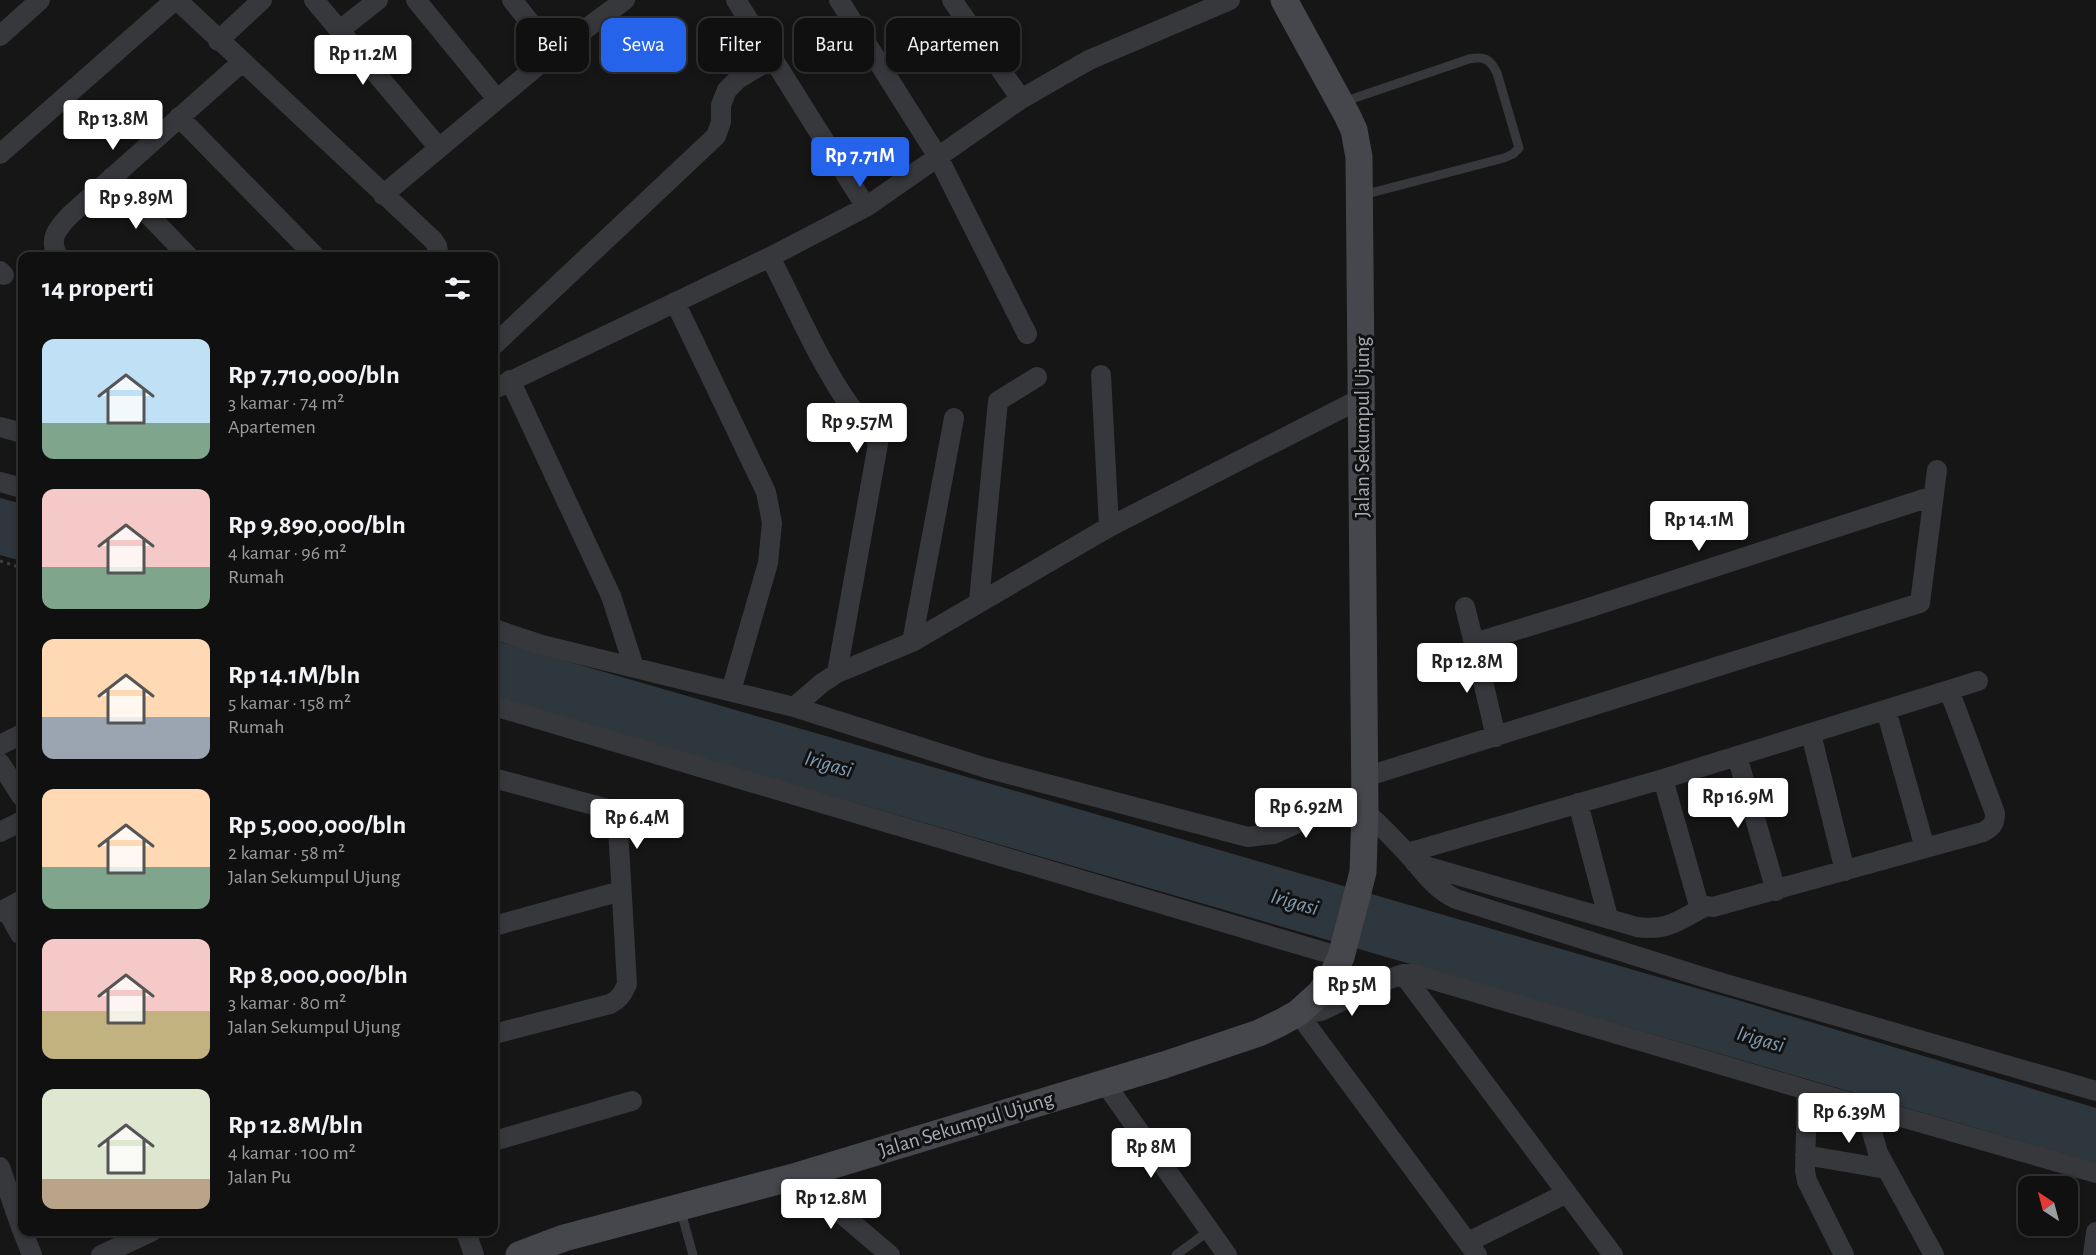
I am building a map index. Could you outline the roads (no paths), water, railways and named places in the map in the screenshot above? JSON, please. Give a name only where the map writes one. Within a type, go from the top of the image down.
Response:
[{"type":"main road","name":"Jalan Sekumpul Ujung","points":[[519,1255],[564,1238],[797,1176],[1164,1065],[1260,1033],[1300,1010],[1320,993],[1332,976],[1342,953],[1363,873],[1365,811],[1358,145],[1354,130],[1284,0]]},
{"type":"street","points":[[0,36],[40,0]]},
{"type":"street","points":[[0,154],[176,0],[432,240],[438,252]]},
{"type":"street","points":[[218,41],[262,0]]},
{"type":"street","points":[[314,0],[439,148]]},
{"type":"street","points":[[339,30],[378,0]]},
{"type":"street","points":[[416,0],[497,99]]},
{"type":"street","points":[[512,0],[527,18]]},
{"type":"street","points":[[736,0],[747,18]]},
{"type":"street","points":[[839,0],[938,157],[1027,334]]},
{"type":"street","points":[[952,0],[1021,99]]},
{"type":"street","points":[[634,667],[611,596],[502,384],[770,257],[866,207],[1021,99],[1089,60],[1230,0]]},
{"type":"street","points":[[589,25],[621,1]]},
{"type":"street","points":[[56,252],[53,248],[56,230],[242,62]]},
{"type":"street","points":[[383,195],[530,72]]},
{"type":"street","points":[[498,341],[716,136],[721,122],[721,105],[727,90],[750,72]]},
{"type":"street","points":[[782,72],[866,207]]},
{"type":"street","points":[[179,117],[311,252]]},
{"type":"street","points":[[112,177],[184,252]]},
{"type":"street","points":[[770,257],[821,357],[849,405],[868,426],[878,444],[837,673]]},
{"type":"street","points":[[675,302],[766,492],[772,523],[768,562],[731,691]]},
{"type":"street","points":[[1101,375],[1109,526]]},
{"type":"street","points":[[979,601],[998,401],[1037,376]]},
{"type":"street","points":[[794,707],[837,673],[912,642],[1109,526],[1362,398]]},
{"type":"street","points":[[912,642],[954,418]]},
{"type":"street","points":[[0,427],[18,432]]},
{"type":"street","points":[[1365,777],[1920,603],[1936,470]]},
{"type":"street","points":[[0,482],[18,487]]},
{"type":"street","points":[[1474,643],[1933,496]]},
{"type":"street","points":[[1465,607],[1496,737]]},
{"type":"street","points":[[498,629],[542,645],[794,707],[986,768],[1248,837],[1274,834],[1315,815],[1341,809],[1365,811],[1411,858],[1431,883],[1455,899],[1709,979],[2096,1091]]},
{"type":"street","points":[[1411,858],[1978,681]]},
{"type":"street","points":[[1663,779],[1698,902],[1706,906],[1713,907],[1776,891],[1983,832],[1991,828],[1995,822],[1995,813],[1949,690]]},
{"type":"street","points":[[498,707],[1342,953]]},
{"type":"street","points":[[1886,710],[1925,848]]},
{"type":"street","points":[[1810,734],[1845,871]]},
{"type":"street","points":[[0,745],[18,736]]},
{"type":"street","points":[[1737,756],[1776,891]]},
{"type":"street","points":[[0,763],[18,792]]},
{"type":"street","points":[[498,779],[645,819]]},
{"type":"street","points":[[1578,804],[1608,917]]},
{"type":"street","points":[[498,1033],[618,1000],[627,984],[617,811]]},
{"type":"street","points":[[0,832],[18,823]]},
{"type":"street","points":[[1411,858],[1637,927],[1667,927],[1706,906]]},
{"type":"street","points":[[498,925],[621,891]]},
{"type":"street","points":[[10,907],[18,929]]},
{"type":"street","points":[[1300,1010],[1322,1011],[1403,974],[1413,974],[2096,1173]]},
{"type":"street","points":[[1403,974],[1613,1255]]},
{"type":"street","points":[[1300,1010],[1473,1249],[1567,1193]]},
{"type":"street","points":[[1104,1082],[1227,1255]]},
{"type":"street","points":[[1807,1090],[1805,1155],[1807,1181],[1844,1255]]},
{"type":"street","points":[[498,1140],[632,1101]]},
{"type":"street","points":[[1877,1109],[1872,1132],[1878,1153],[1934,1255]]},
{"type":"street","points":[[1805,1155],[1886,1169]]},
{"type":"street","points":[[0,1167],[15,1223]]},
{"type":"street","points":[[797,1176],[890,1255]]},
{"type":"street","points":[[2093,1255],[2096,1232]]},
{"type":"street","points":[[22,1236],[32,1255]]},
{"type":"street","points":[[112,1247],[140,1236]]},
{"type":"street","points":[[467,1236],[474,1255]]},
{"type":"lane","points":[[1340,103],[1469,59],[1482,57],[1492,62],[1497,73],[1519,148],[1504,158],[1360,196]]},
{"type":"lane","points":[[679,1206],[693,1255]]},
{"type":"lane","points":[[1176,1255],[1210,1230]]},
{"type":"water","points":[[0,498],[18,503],[18,560],[0,555]]},
{"type":"water","name":"Irigasi","points":[[498,641],[1741,1001],[2096,1108],[2096,1163],[498,699]]}]
